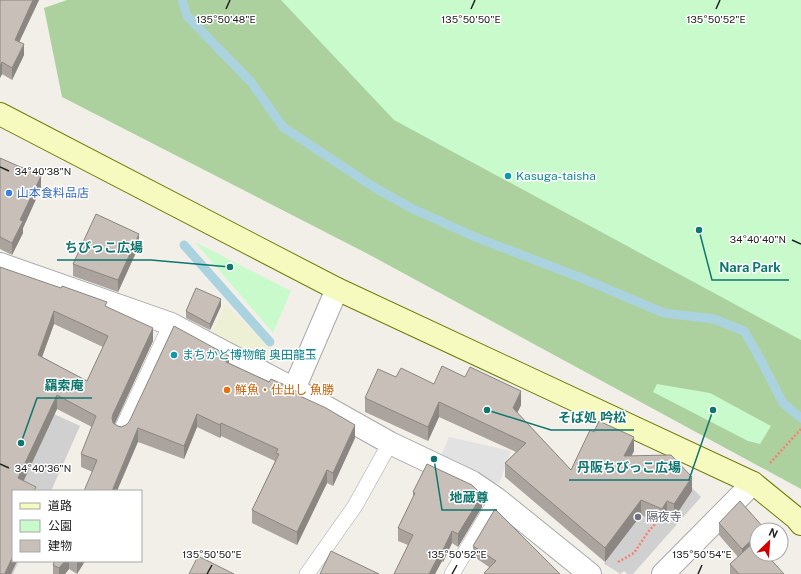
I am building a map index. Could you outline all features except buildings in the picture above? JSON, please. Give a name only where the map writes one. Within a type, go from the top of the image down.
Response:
[{"type":"street","points":[[0,114],[337,289],[753,483],[796,518],[801,524]]},
{"type":"street","points":[[0,264],[171,324],[294,389],[390,443],[472,482],[497,499],[590,574]]},
{"type":"street","points":[[294,389],[337,289]]},
{"type":"street","points":[[663,574],[753,483]]},
{"type":"lane","points":[[121,431],[171,324]]},
{"type":"lane","points":[[307,574],[355,506],[390,443]]},
{"type":"lane","points":[[452,574],[497,499]]},
{"type":"path","points":[[753,483],[801,428]]},
{"type":"path","points":[[618,562],[634,553],[656,523]]},
{"type":"shaded area","points":[[28,402],[80,426],[51,490],[12,490],[12,562],[19,562],[13,574],[4,574],[0,410]]},
{"type":"shaded area","points":[[449,437],[511,451],[499,484],[438,463]]},
{"type":"shaded area","name":"隔夜寺","points":[[679,475],[701,497],[633,574],[628,574],[624,571],[620,574],[604,564],[607,560],[577,537]]},
{"type":"green space","name":"Kasuga-taisha","points":[[67,0],[801,0],[801,489],[368,254],[62,97],[44,8]]},
{"type":"green space","points":[[281,0],[801,0],[801,340],[394,120]]},
{"type":"green space","points":[[195,242],[291,291],[273,333]]},
{"type":"green space","points":[[225,304],[278,355],[271,368],[211,335]]},
{"type":"green space","points":[[657,384],[710,393],[771,426],[760,444],[748,441],[653,392]]},
{"type":"waterway","points":[[182,0],[187,16],[251,82],[283,127],[372,186],[411,208],[475,237],[579,277],[664,313],[714,319],[744,331],[783,403],[801,418]]},
{"type":"waterway","points":[[184,245],[270,342]]},
{"type":"place","name":"Kasuga-taisha","points":[[508,176]]},
{"type":"place","name":"山本食料品店","points":[[9,193]]},
{"type":"place","name":"Nara Park","points":[[699,230]]},
{"type":"place","name":"ちびっこ広場","points":[[230,267]]},
{"type":"place","name":"まちかど博物館 奥田龍玉","points":[[174,355]]},
{"type":"place","name":"鮮魚・仕出し 魚勝","points":[[227,390]]},
{"type":"place","name":"そば処 吟松","points":[[487,410]]},
{"type":"place","name":"丹阪ちびっこ広場","points":[[713,410]]},
{"type":"place","name":"羂索庵","points":[[21,443]]},
{"type":"place","name":"地蔵尊","points":[[434,459]]},
{"type":"place","name":"隔夜寺","points":[[638,517]]}]
